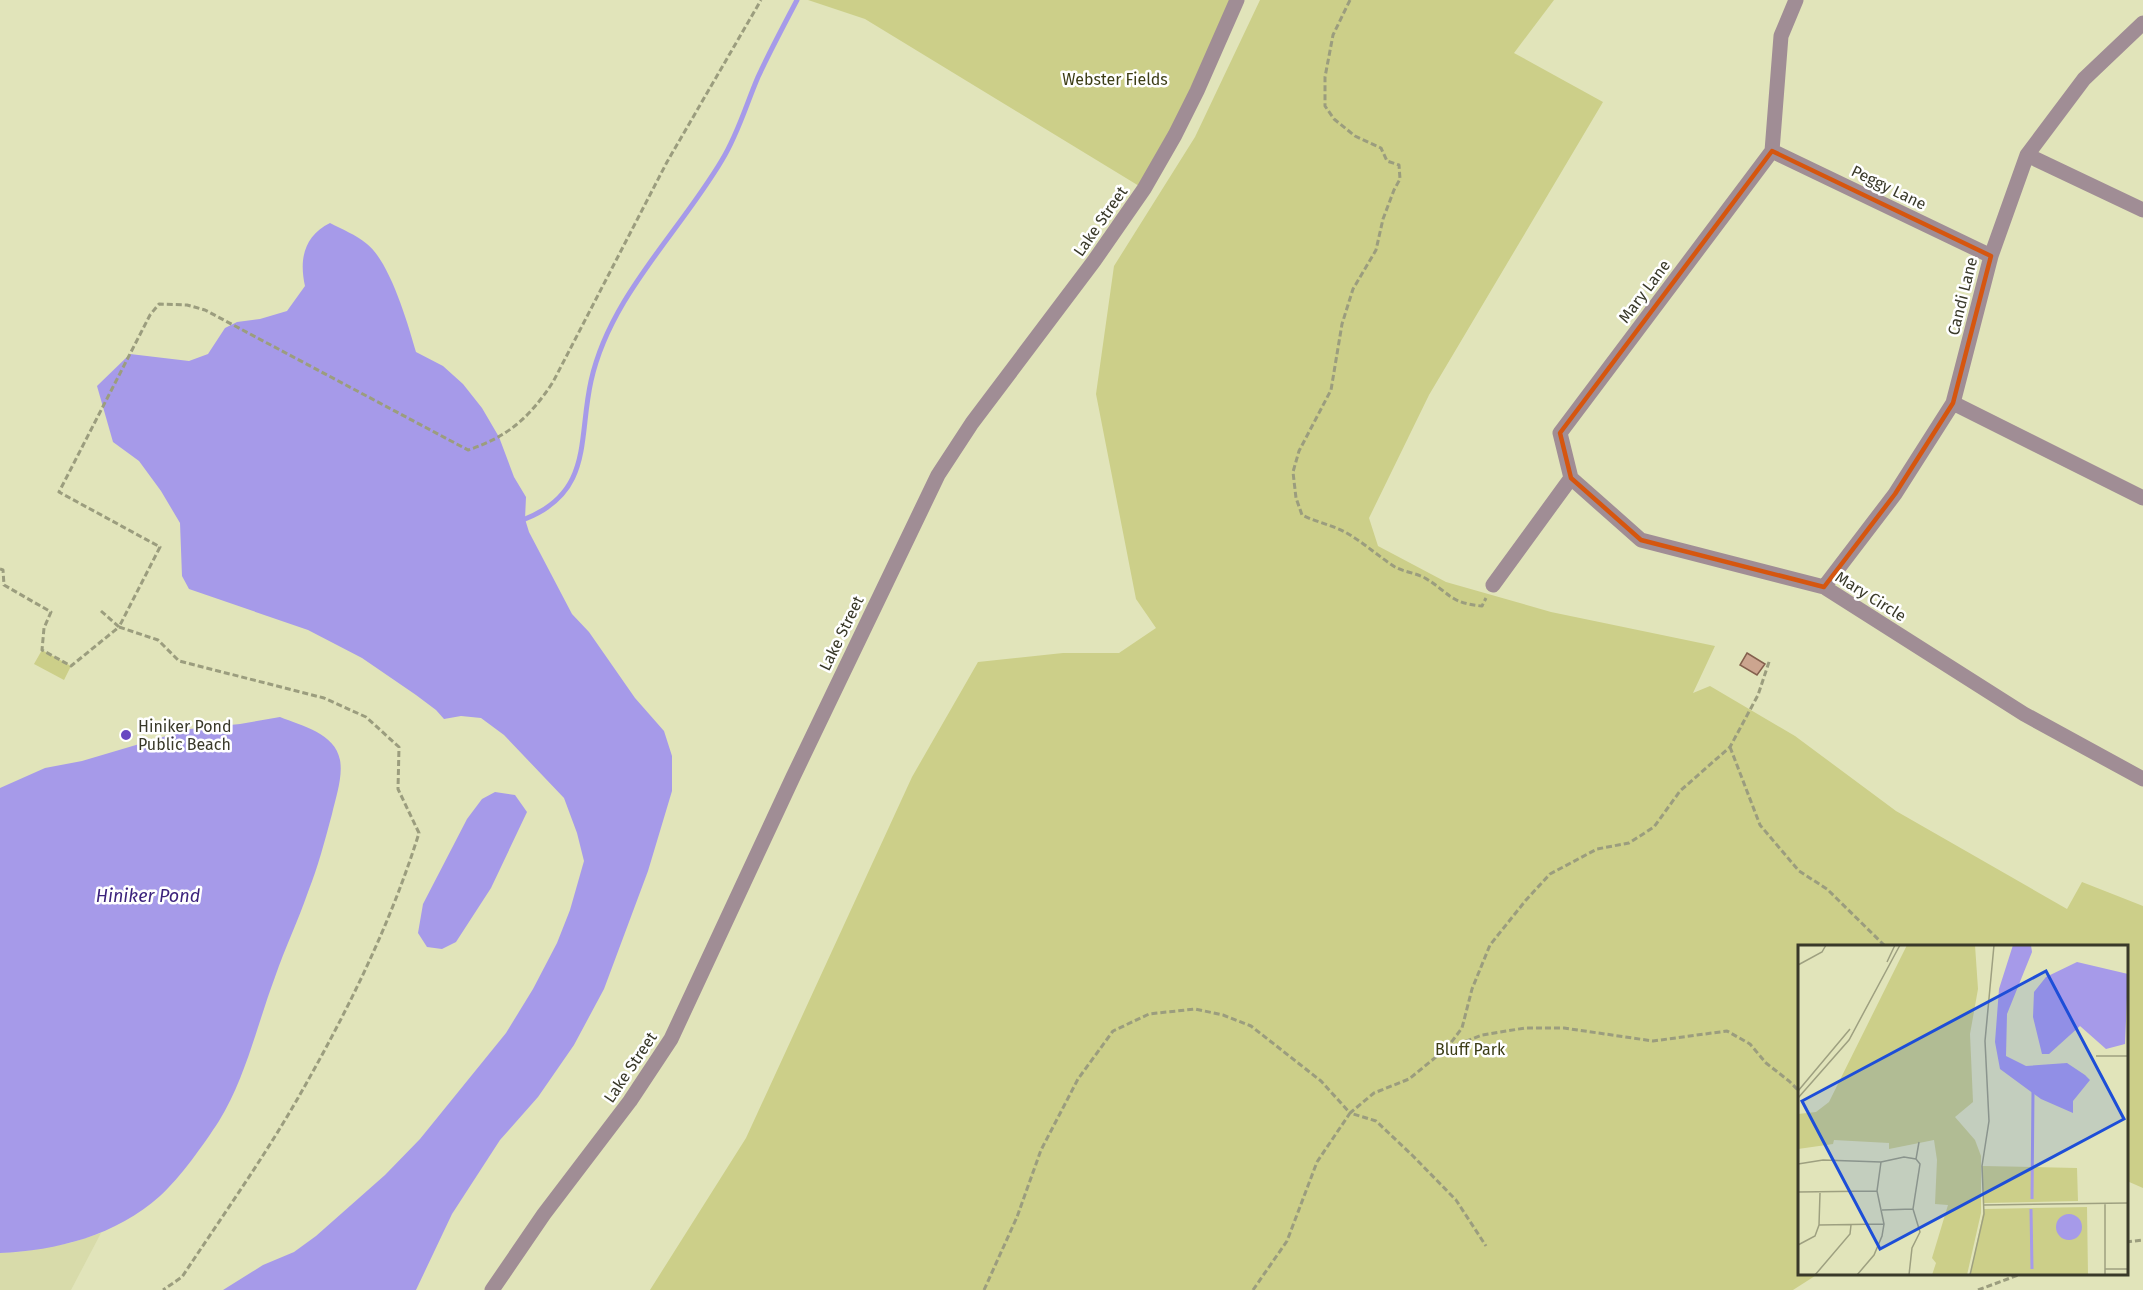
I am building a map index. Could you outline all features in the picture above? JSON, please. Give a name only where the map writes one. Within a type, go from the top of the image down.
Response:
[{"type":"street","name":"Lake Street","points":[[492,1290],[544,1214],[630,1101],[671,1039],[798,766],[938,475],[972,423],[1094,261],[1144,189],[1197,91],[1237,0]]},
{"type":"street","points":[[1772,151],[1781,36],[1796,0]]},
{"type":"street","name":"Candi Lane","points":[[1824,587],[1895,494],[1953,404],[1991,256],[2026,155],[2084,79],[2143,23]]},
{"type":"street","name":"Peggy Lane","points":[[1772,151],[1991,256]]},
{"type":"street","name":"Mary Lane","points":[[1571,478],[1560,433],[1772,151]]},
{"type":"street","points":[[2026,155],[2143,210]]},
{"type":"street","points":[[1953,404],[2143,498]]},
{"type":"street","points":[[1493,585],[1571,478]]},
{"type":"street","name":"Mary Circle","points":[[1571,478],[1641,540],[1824,587],[2024,714],[2143,779]]},
{"type":"path","points":[[0,568],[3,570],[4,585],[51,612],[44,628],[42,650],[71,666],[120,627],[160,547],[59,492],[150,315],[159,304],[187,305],[205,310],[468,450],[505,434],[538,405],[553,382],[668,162],[761,0]]},
{"type":"path","points":[[1350,0],[1334,35],[1325,77],[1325,106],[1334,119],[1355,136],[1381,148],[1387,162],[1398,165],[1400,179],[1387,209],[1376,250],[1353,289],[1342,324],[1331,390],[1299,451],[1293,472],[1296,498],[1302,515],[1344,531],[1398,568],[1427,579],[1448,597],[1465,604],[1482,606],[1493,585]]},
{"type":"path","points":[[101,611],[120,627],[158,640],[179,661],[324,698],[366,717],[399,747],[398,789],[419,833],[407,873],[372,954],[298,1099],[182,1277],[163,1290]]},
{"type":"path","points":[[1253,1290],[1287,1241],[1317,1162],[1350,1113],[1374,1093],[1409,1079],[1447,1048],[1462,1028],[1472,989],[1491,945],[1526,900],[1551,874],[1597,849],[1629,843],[1654,827],[1680,791],[1730,747],[1758,695],[1770,659]]},
{"type":"path","points":[[1730,747],[1760,825],[1799,871],[1827,889],[1884,945]]},
{"type":"path","points":[[984,1290],[1017,1217],[1041,1150],[1078,1079],[1113,1031],[1149,1014],[1194,1009],[1223,1015],[1251,1026],[1321,1081],[1350,1113],[1376,1121],[1456,1200],[1486,1246]]},
{"type":"path","points":[[1447,1048],[1482,1035],[1525,1028],[1564,1028],[1653,1041],[1727,1031],[1750,1044],[1766,1063],[1798,1090]]},
{"type":"path","points":[[2128,1242],[2143,1240]]},
{"type":"path","points":[[1978,1290],[2017,1275]]},
{"type":"highlighted area","points":[[1772,151],[1991,256],[1953,403],[1895,494],[1824,587],[1641,540],[1571,478],[1560,433]]},
{"type":"shaded area","points":[[101,1233],[71,1290],[0,1290],[0,1253],[20,1252],[70,1243]]},
{"type":"green space","name":"Webster Fields","points":[[808,0],[1237,0],[1144,189],[865,19]]},
{"type":"green space","name":"Bluff Park","points":[[1260,0],[1554,0],[1514,53],[1603,102],[1429,395],[1369,518],[1378,546],[1446,582],[1551,612],[1715,646],[1693,693],[1710,686],[1795,736],[1896,811],[2067,909],[2082,882],[2143,906],[2143,1188],[2128,1181],[2128,945],[1798,945],[1798,1275],[1816,1275],[1793,1290],[650,1290],[746,1138],[912,777],[978,662],[1063,653],[1119,653],[1156,628],[1136,599],[1096,394],[1114,266],[1195,137]]},
{"type":"green space","points":[[42,650],[71,666],[64,680],[34,664]]},
{"type":"water","points":[[330,223],[358,237],[375,253],[391,279],[416,352],[443,366],[463,384],[482,408],[499,437],[514,477],[526,497],[525,519],[529,532],[572,614],[589,632],[635,698],[664,731],[672,756],[672,791],[648,871],[604,989],[574,1045],[538,1097],[500,1140],[452,1214],[416,1290],[223,1290],[263,1265],[294,1252],[316,1236],[385,1175],[420,1139],[506,1033],[533,989],[557,943],[570,910],[584,861],[577,833],[564,798],[504,735],[481,718],[461,716],[444,719],[416,695],[362,658],[308,630],[189,589],[182,576],[180,523],[161,491],[139,461],[113,442],[97,386],[130,354],[189,361],[208,354],[225,328],[237,322],[260,319],[287,311],[305,286],[303,258],[309,242],[321,228]]},
{"type":"water","name":"Hiniker Pond","points":[[280,717],[307,727],[332,743],[340,760],[340,780],[315,873],[279,966],[237,1087],[219,1121],[184,1170],[168,1189],[143,1210],[105,1231],[85,1238],[43,1249],[0,1253],[0,788],[45,768],[82,761],[190,729]]},
{"type":"water","points":[[495,792],[515,795],[527,812],[491,888],[456,942],[442,949],[427,947],[418,933],[423,904],[467,819],[482,799]]},
{"type":"building","points":[[1747,653],[1765,664],[1757,675],[1740,665]]},
{"type":"waterway","points":[[525,519],[547,508],[562,494],[572,479],[579,462],[591,381],[600,350],[613,321],[629,293],[705,187],[728,150],[758,77],[797,0]]},
{"type":"place","name":"Hiniker Pond Public Beach","points":[[126,735]]}]
